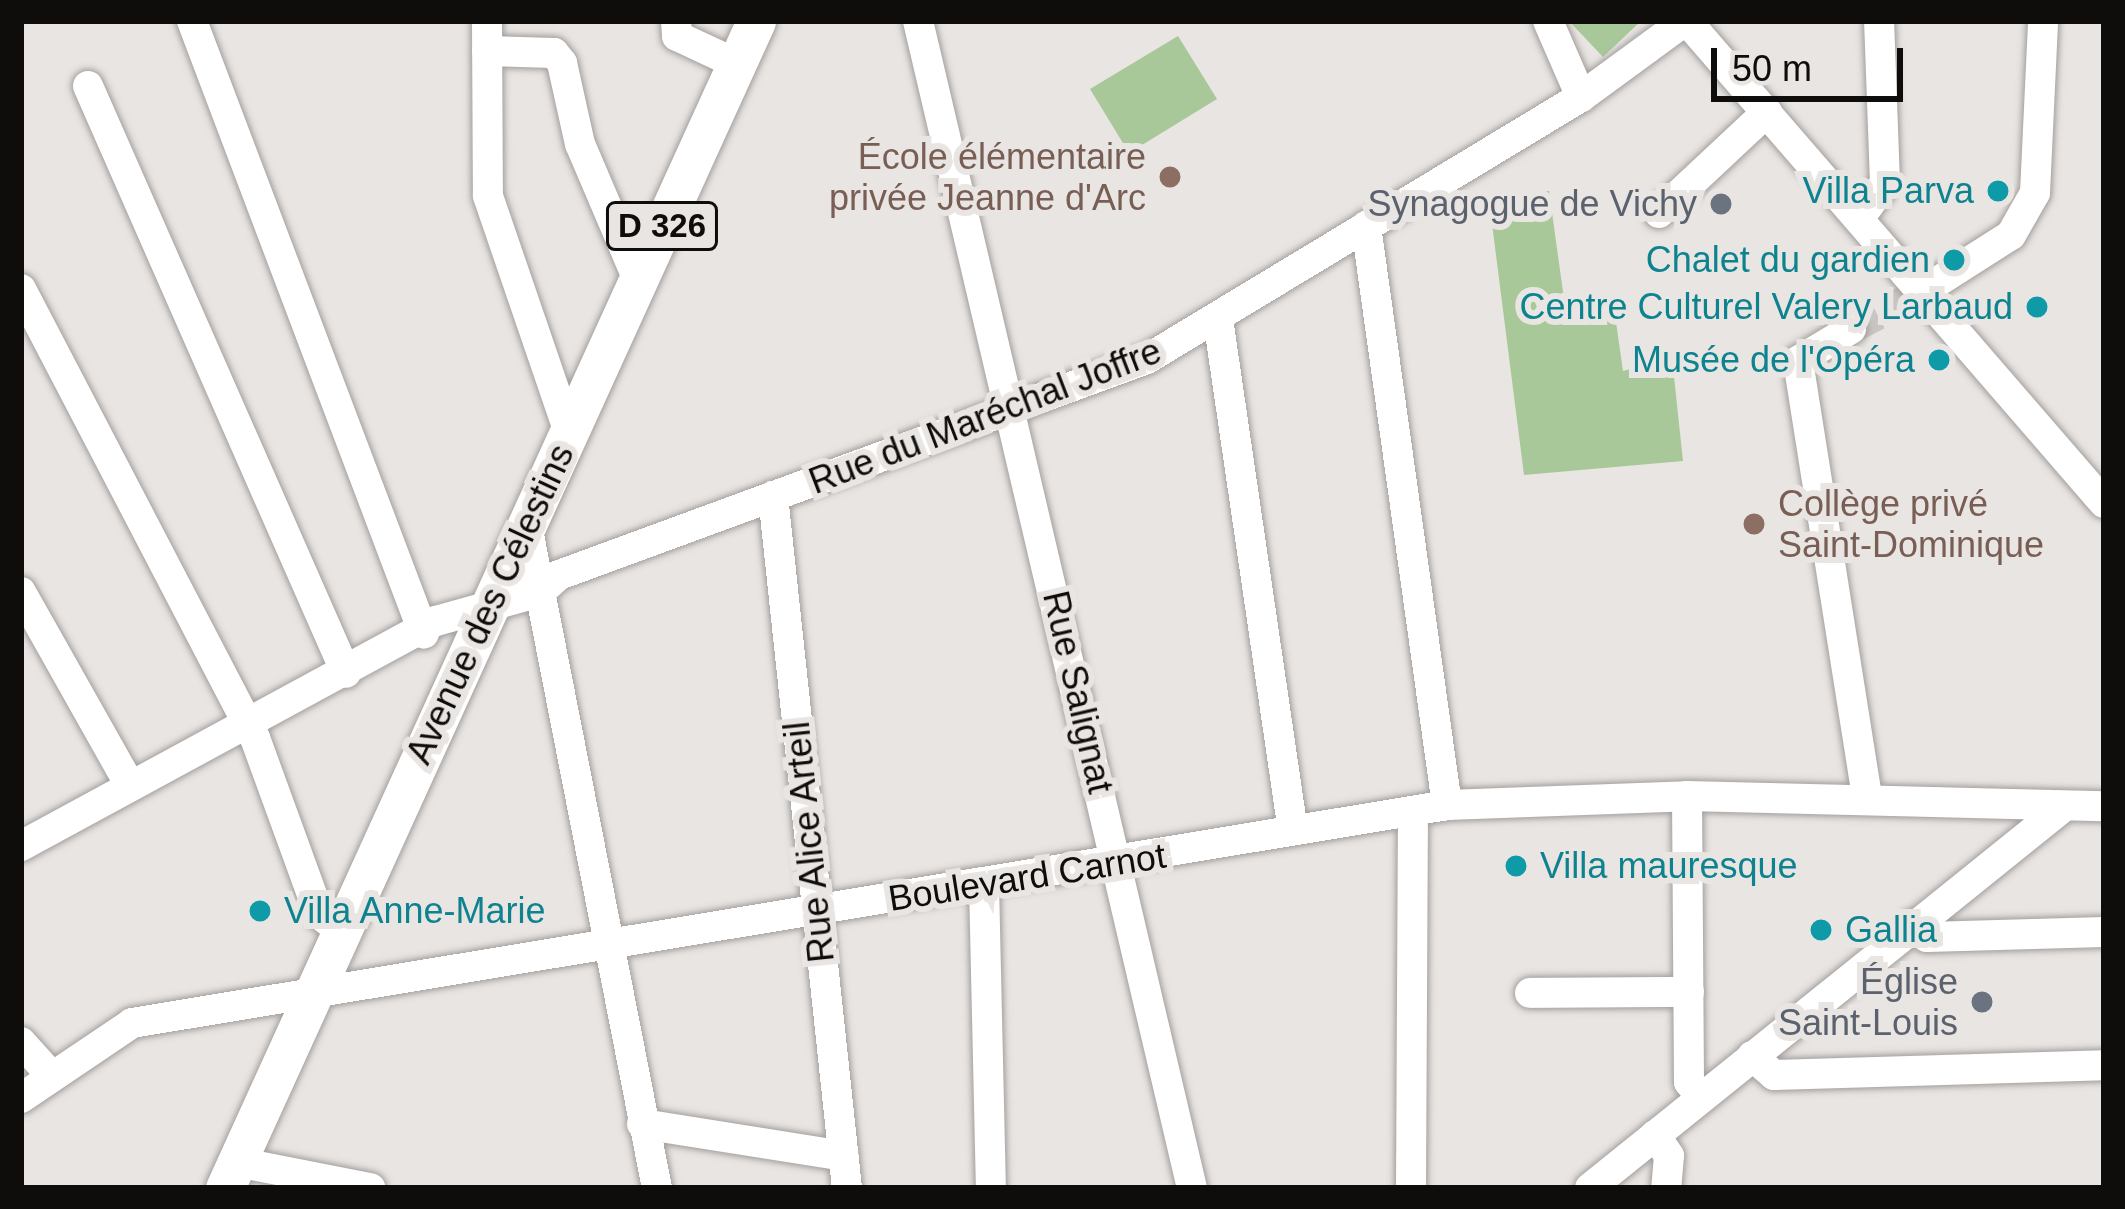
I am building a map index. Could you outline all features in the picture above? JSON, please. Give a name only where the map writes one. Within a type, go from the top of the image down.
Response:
[{"type":"main road","name":"Avenue des Célestins","points":[[231,1175],[756,21]]},
{"type":"street","points":[[192,21],[424,634],[472,645]]},
{"type":"street","points":[[676,21],[677,36],[737,64]]},
{"type":"street","name":"Rue Salignat","points":[[918,21],[1192,1188]]},
{"type":"street","points":[[1548,21],[1580,97]]},
{"type":"street","points":[[1686,21],[2104,502]]},
{"type":"street","name":"Rue du Maréchal Joffre","points":[[24,839],[127,780],[492,600],[540,592],[773,496],[1147,359],[1580,97],[1686,21]]},
{"type":"street","points":[[1859,218],[1885,183],[1879,21]]},
{"type":"street","points":[[1922,291],[2025,216],[2040,170],[2043,21]]},
{"type":"street","points":[[569,432],[488,196],[487,36],[554,53],[562,63],[580,144],[638,280]]},
{"type":"street","points":[[88,86],[346,673]]},
{"type":"street","points":[[1659,213],[1767,112]]},
{"type":"street","points":[[1366,226],[1447,805]]},
{"type":"street","points":[[21,289],[242,724],[319,914],[341,932]]},
{"type":"street","points":[[1218,319],[1293,831]]},
{"type":"street","points":[[1851,329],[1798,362],[1867,798]]},
{"type":"street","name":"Rue Alice Arteil","points":[[773,496],[847,1188]]},
{"type":"street","points":[[527,525],[657,1188]]},
{"type":"street","points":[[21,592],[127,780]]},
{"type":"street","points":[[1687,796],[1689,1082],[1701,1097]]},
{"type":"street","name":"Boulevard Carnot","points":[[21,1098],[48,1072],[132,1023],[1447,805],[1687,796],[2104,806]]},
{"type":"street","points":[[1590,1188],[2062,808]]},
{"type":"street","points":[[1411,1188],[1413,811]]},
{"type":"street","points":[[984,884],[992,1188]]},
{"type":"street","points":[[1913,925],[1927,937],[2104,932]]},
{"type":"street","points":[[1530,993],[1689,992]]},
{"type":"street","points":[[21,1042],[48,1072]]},
{"type":"street","points":[[1752,1056],[1774,1075],[2104,1065]]},
{"type":"street","points":[[642,1124],[843,1156]]},
{"type":"street","points":[[1654,1135],[1669,1156],[1666,1188]]},
{"type":"street","points":[[231,1175],[370,1188]]},
{"type":"green space","points":[[1569,21],[1641,21],[1603,57]]},
{"type":"green space","points":[[1178,36],[1217,99],[1129,153],[1090,89]]},
{"type":"green space","points":[[1549,191],[1565,306],[1613,301],[1623,371],[1672,358],[1683,461],[1524,475],[1489,200]]},
{"type":"tunnel","points":[[1851,329],[1923,291]]},
{"type":"place","name":"École élémentaire privée Jeanne d'Arc","points":[[1170,177]]},
{"type":"place","name":"Villa Parva","points":[[1998,191]]},
{"type":"place","name":"Synagogue de Vichy","points":[[1721,204]]},
{"type":"place","name":"Chalet du gardien","points":[[1954,260]]},
{"type":"place","name":"Centre Culturel Valery Larbaud","points":[[2037,307]]},
{"type":"place","name":"Musée de l'Opéra","points":[[1939,360]]},
{"type":"place","name":"Collège privé Saint-Dominique","points":[[1754,524]]},
{"type":"place","name":"Villa mauresque","points":[[1516,866]]},
{"type":"place","name":"Villa Anne-Marie","points":[[260,911]]},
{"type":"place","name":"Gallia","points":[[1821,930]]},
{"type":"place","name":"Église Saint-Louis","points":[[1982,1002]]}]
